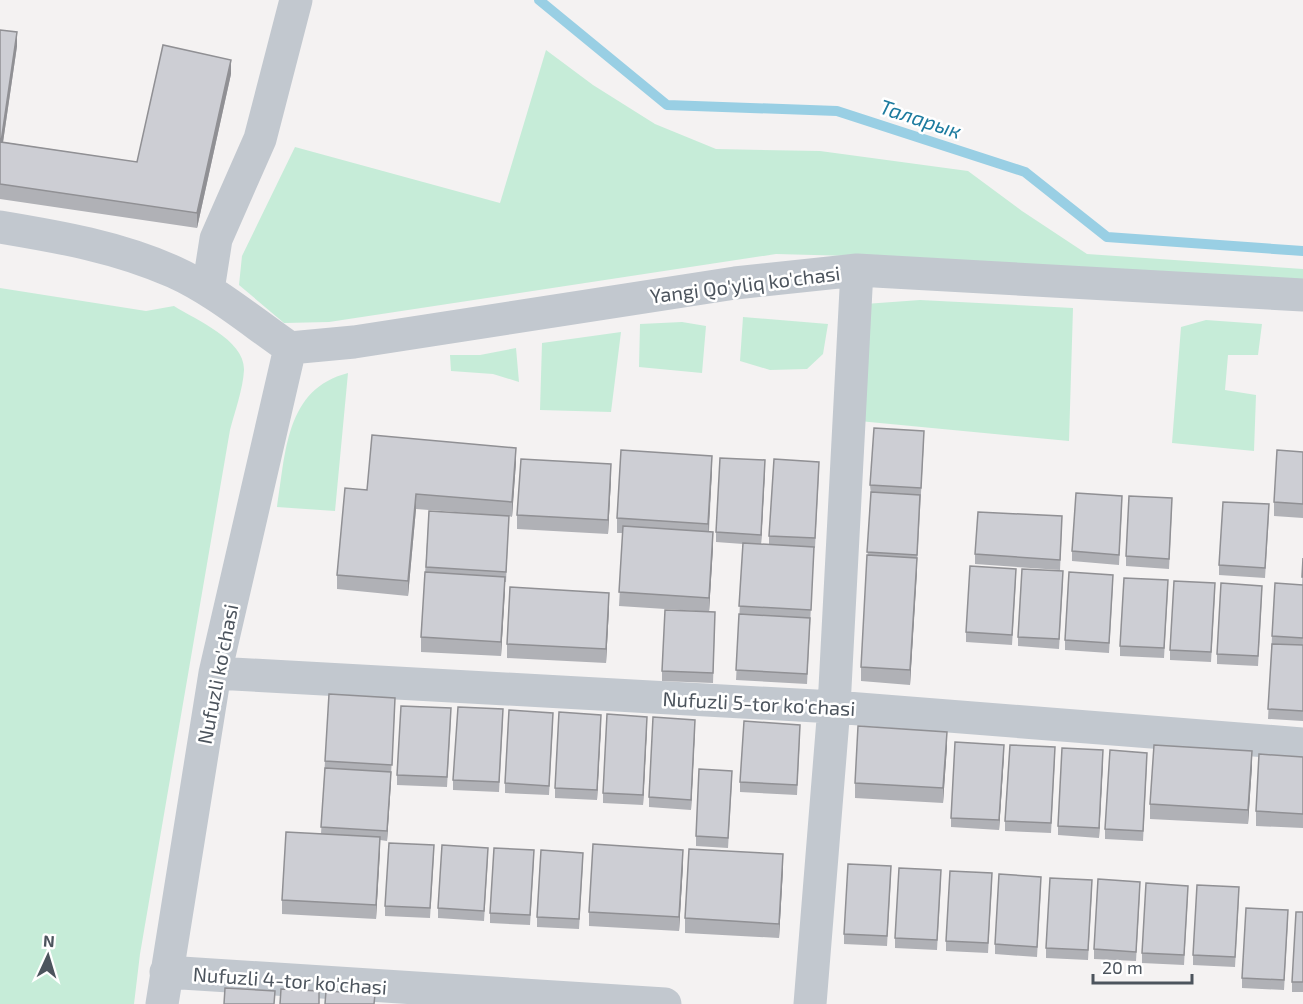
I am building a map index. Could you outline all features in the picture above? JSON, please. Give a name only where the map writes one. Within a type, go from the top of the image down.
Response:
[{"type":"street","points":[[208,290],[216,239],[260,139],[296,0]]},
{"type":"street","points":[[0,226],[104,246],[175,273],[208,290],[290,348]]},
{"type":"street","points":[[810,1004],[834,706],[857,270]]},
{"type":"street","name":"Yangi Qo'yliq ko'chasi","points":[[290,348],[354,342],[735,284],[857,270],[1303,295]]},
{"type":"street","name":"Nufuzli ko'chasi","points":[[162,1004],[215,673],[290,348]]},
{"type":"street","name":"Nufuzli 5-tor ko'chasi","points":[[215,673],[834,706],[1303,744]]},
{"type":"street","name":"Nufuzli 4-tor ko'chasi","points":[[166,972],[665,1004]]},
{"type":"green space","points":[[546,50],[593,85],[655,124],[716,149],[820,151],[968,171],[1022,211],[1087,254],[1303,269],[1303,281],[927,258],[776,254],[329,322],[284,323],[239,285],[242,256],[295,147],[500,203]]},
{"type":"green space","points":[[0,288],[146,311],[174,306],[218,332],[237,349],[242,359],[244,370],[242,385],[230,430],[140,954],[134,1004],[0,1004]]},
{"type":"green space","points":[[920,300],[1073,308],[1069,441],[859,421],[865,304]]},
{"type":"green space","points":[[743,317],[828,324],[823,354],[807,369],[770,370],[740,361]]},
{"type":"green space","points":[[1206,320],[1262,324],[1258,355],[1228,355],[1225,390],[1256,395],[1254,451],[1172,443],[1181,327]]},
{"type":"green space","points":[[682,322],[706,326],[702,373],[639,367],[640,324]]},
{"type":"green space","points":[[621,332],[611,412],[540,410],[542,343]]},
{"type":"green space","points":[[516,348],[519,382],[493,374],[451,371],[450,355],[480,355]]},
{"type":"green space","points":[[348,373],[335,511],[277,507],[287,445],[300,408],[312,393],[327,381]]},
{"type":"building","points":[[0,30],[17,32],[1,142],[137,162],[163,45],[231,60],[197,213],[0,184]]},
{"type":"building","points":[[874,428],[924,431],[921,488],[870,485]]},
{"type":"building","points":[[372,435],[516,448],[512,502],[416,494],[408,581],[337,575],[345,488],[367,490]]},
{"type":"building","points":[[621,450],[712,456],[708,524],[617,518]]},
{"type":"building","points":[[1277,450],[1303,452],[1303,504],[1274,502]]},
{"type":"building","points":[[720,458],[765,460],[761,535],[716,532]]},
{"type":"building","points":[[521,459],[611,464],[608,520],[517,515]]},
{"type":"building","points":[[774,459],[819,462],[815,538],[769,536]]},
{"type":"building","points":[[871,492],[920,495],[917,555],[867,552]]},
{"type":"building","points":[[1076,493],[1122,496],[1119,555],[1072,551]]},
{"type":"building","points":[[1129,496],[1172,498],[1169,559],[1126,556]]},
{"type":"building","points":[[1223,502],[1269,504],[1265,568],[1219,565]]},
{"type":"building","points":[[429,511],[509,516],[506,572],[426,567]]},
{"type":"building","points":[[978,512],[1062,516],[1060,560],[975,554]]},
{"type":"building","points":[[623,526],[713,532],[709,598],[619,592]]},
{"type":"building","points":[[743,543],[814,547],[811,610],[739,606]]},
{"type":"building","points":[[867,555],[917,558],[910,670],[861,667]]},
{"type":"building","points":[[970,566],[1016,569],[1012,635],[966,632]]},
{"type":"building","points":[[1022,569],[1063,571],[1059,639],[1018,637]]},
{"type":"building","points":[[425,572],[505,577],[501,642],[421,637]]},
{"type":"building","points":[[1069,572],[1113,575],[1109,643],[1065,640]]},
{"type":"building","points":[[1124,578],[1168,580],[1164,648],[1120,646]]},
{"type":"building","points":[[1174,581],[1215,583],[1211,652],[1170,650]]},
{"type":"building","points":[[1221,583],[1262,586],[1258,656],[1217,654]]},
{"type":"building","points":[[1275,583],[1303,585],[1303,638],[1272,636]]},
{"type":"building","points":[[510,587],[609,593],[606,649],[507,644]]},
{"type":"building","points":[[665,610],[715,612],[713,673],[662,671]]},
{"type":"building","points":[[739,614],[810,618],[807,674],[736,670]]},
{"type":"building","points":[[1272,644],[1303,645],[1303,711],[1268,709]]},
{"type":"building","points":[[329,694],[395,698],[392,765],[325,761]]},
{"type":"building","points":[[401,706],[451,708],[447,777],[397,775]]},
{"type":"building","points":[[458,707],[503,709],[499,782],[453,780]]},
{"type":"building","points":[[509,710],[553,713],[549,786],[505,783]]},
{"type":"building","points":[[559,712],[601,715],[597,790],[555,788]]},
{"type":"building","points":[[607,714],[647,717],[643,795],[603,793]]},
{"type":"building","points":[[653,717],[695,720],[691,800],[649,797]]},
{"type":"building","points":[[744,721],[800,725],[797,785],[740,782]]},
{"type":"building","points":[[858,726],[947,732],[943,788],[855,783]]},
{"type":"building","points":[[955,742],[1004,745],[999,820],[951,818]]},
{"type":"building","points":[[1010,745],[1055,747],[1051,823],[1005,821]]},
{"type":"building","points":[[1154,745],[1252,751],[1248,810],[1150,804]]},
{"type":"building","points":[[1062,748],[1103,750],[1099,828],[1058,826]]},
{"type":"building","points":[[1110,750],[1147,753],[1143,831],[1105,829]]},
{"type":"building","points":[[1259,754],[1303,757],[1303,814],[1256,811]]},
{"type":"building","points":[[325,768],[391,772],[387,831],[321,827]]},
{"type":"building","points":[[699,769],[732,771],[728,838],[696,836]]},
{"type":"building","points":[[286,832],[380,837],[376,905],[282,900]]},
{"type":"building","points":[[389,843],[434,845],[430,908],[385,906]]},
{"type":"building","points":[[593,844],[683,850],[679,917],[589,912]]},
{"type":"building","points":[[442,845],[488,848],[484,911],[438,908]]},
{"type":"building","points":[[494,848],[534,850],[530,915],[490,913]]},
{"type":"building","points":[[689,849],[783,854],[779,924],[685,918]]},
{"type":"building","points":[[541,850],[583,853],[579,919],[537,917]]},
{"type":"building","points":[[848,864],[891,866],[887,936],[844,934]]},
{"type":"building","points":[[899,868],[941,870],[937,940],[895,938]]},
{"type":"building","points":[[950,871],[992,873],[988,943],[946,941]]},
{"type":"building","points":[[999,874],[1041,877],[1037,947],[995,944]]},
{"type":"building","points":[[1050,878],[1092,880],[1088,950],[1046,948]]},
{"type":"building","points":[[1098,879],[1140,882],[1136,952],[1094,949]]},
{"type":"building","points":[[1146,883],[1188,886],[1184,955],[1142,953]]},
{"type":"building","points":[[1197,885],[1239,887],[1235,957],[1193,955]]},
{"type":"building","points":[[1246,908],[1288,910],[1284,980],[1242,978]]},
{"type":"building","points":[[1296,912],[1303,912],[1303,982],[1292,982]]},
{"type":"building","points":[[225,988],[275,991],[274,1004],[224,1004]]},
{"type":"building","points":[[281,989],[319,991],[319,1004],[280,1004]]},
{"type":"building","points":[[326,991],[375,994],[374,1004],[325,1004]]},
{"type":"waterway","name":"Таларык","points":[[539,0],[667,105],[837,111],[1025,172],[1107,237],[1303,251]]}]
